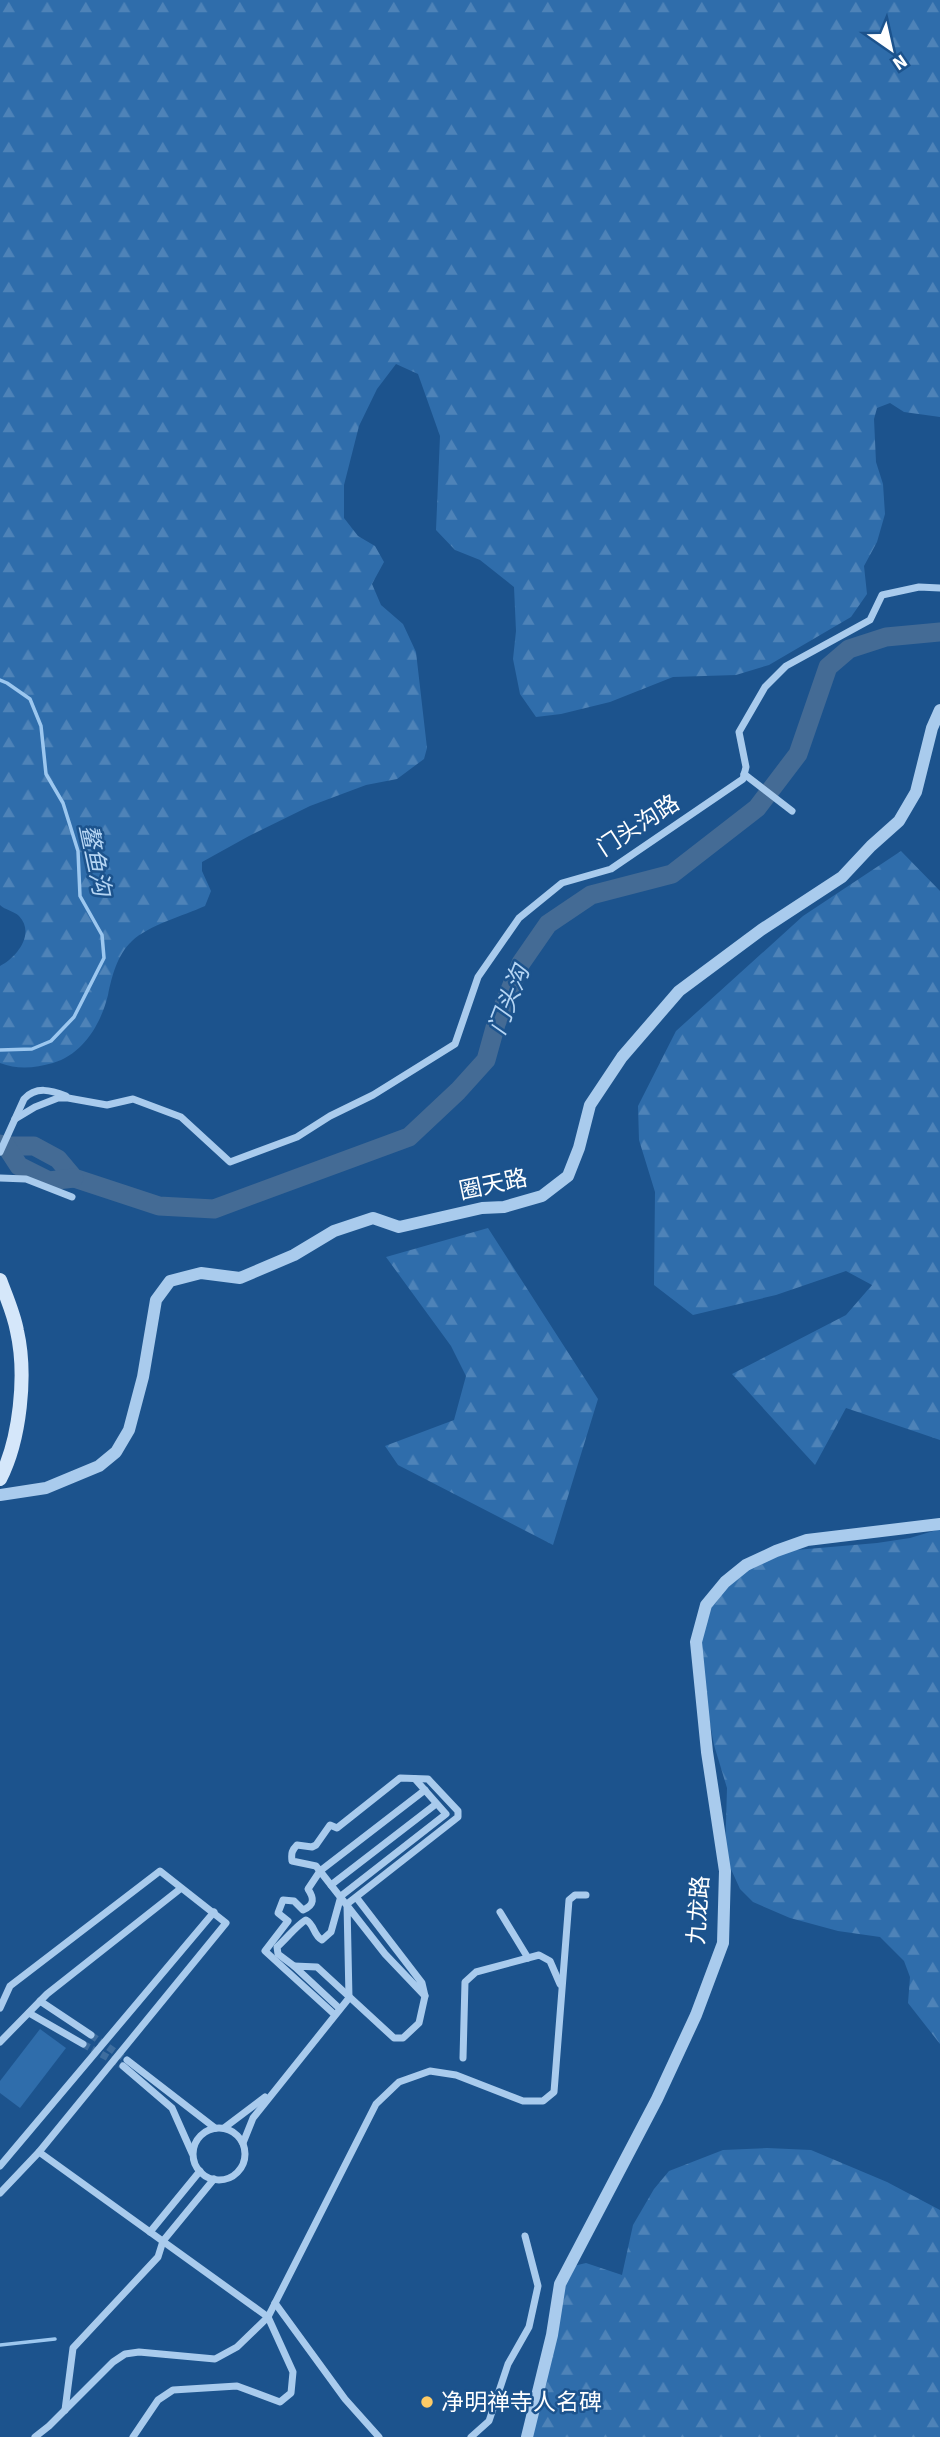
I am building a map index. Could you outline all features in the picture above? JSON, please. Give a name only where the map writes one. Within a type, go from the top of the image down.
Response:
[{"type":"main road","points":[[0,1280],[17,1331],[21,1363],[12,1453],[0,1479]]},
{"type":"street","points":[[792,811],[744,774],[746,767],[739,732],[765,687],[786,666],[870,620],[882,595],[919,587],[940,588]]},
{"type":"street","name":"圈天路","points":[[0,1495],[46,1488],[99,1466],[116,1452],[129,1430],[143,1377],[156,1300],[170,1281],[201,1273],[240,1278],[295,1255],[334,1231],[373,1218],[399,1227],[482,1208],[504,1207],[542,1196],[568,1176],[579,1148],[590,1105],[622,1057],[678,991],[762,929],[842,877],[899,821],[916,792],[932,728],[940,710]]},
{"type":"street","name":"门头沟路","points":[[68,1098],[107,1105],[133,1099],[153,1105],[181,1117],[230,1162],[297,1137],[455,1044],[478,977],[519,918],[562,883],[611,869],[743,779],[744,774]]},
{"type":"street","points":[[0,1152],[24,1099],[32,1092],[51,1090],[68,1098]]},
{"type":"street","points":[[15,1119],[58,1098],[68,1098]]},
{"type":"street","points":[[0,1178],[26,1179],[72,1197]]},
{"type":"street","name":"九龙路","points":[[527,2437],[552,2335],[560,2284],[657,2099],[696,2015],[723,1944],[725,1871],[707,1752],[696,1642],[706,1605],[725,1583],[746,1565],[776,1551],[807,1541],[940,1524]]},
{"type":"street","points":[[347,1904],[458,1817],[458,1811],[428,1779],[400,1778],[337,1828],[330,1825],[316,1845],[297,1845],[292,1850],[292,1861],[316,1867],[320,1871],[385,1954],[425,1996]]},
{"type":"street","points":[[414,1779],[446,1814]]},
{"type":"street","points":[[337,2011],[265,1951],[288,1921],[278,1913],[283,1900],[294,1901],[303,1910],[309,1908],[313,1897],[308,1889],[320,1871],[425,1790]]},
{"type":"street","points":[[331,1885],[436,1804]]},
{"type":"street","points":[[337,2011],[294,1966],[278,1954],[277,1947],[293,1933],[300,1922],[306,1920],[312,1923],[318,1938],[327,1938],[341,1896],[454,1808]]},
{"type":"street","points":[[0,2008],[10,1986],[160,1871],[226,1923],[40,2152],[0,2193]]},
{"type":"street","points":[[0,2042],[40,2001],[180,1889]]},
{"type":"street","points":[[35,2437],[113,2362],[125,2354],[139,2352],[215,2359],[237,2347],[268,2317],[376,2104],[399,2082],[430,2071],[456,2075],[523,2101],[543,2101],[554,2092],[569,1900],[575,1895],[586,1895]]},
{"type":"street","points":[[294,1966],[317,1967],[394,2038],[403,2038],[419,2023],[425,1996],[422,1983],[356,1897]]},
{"type":"street","points":[[243,2143],[253,2118],[349,1998],[347,1904]]},
{"type":"street","points":[[500,1912],[528,1958]]},
{"type":"street","points":[[0,2166],[214,1913]]},
{"type":"street","points":[[463,2059],[465,1982],[476,1972],[539,1955],[550,1961],[562,1988]]},
{"type":"street","points":[[40,2001],[91,2035]]},
{"type":"street","points":[[29,2013],[83,2044]]},
{"type":"street","points":[[125,2063],[220,2128],[238,2136],[245,2151],[242,2167],[229,2178],[214,2179],[200,2171],[172,2108],[125,2063]]},
{"type":"street","points":[[194,2157],[195,2144],[200,2136],[220,2128],[274,2091]]},
{"type":"street","points":[[40,2152],[268,2317],[293,2372],[291,2393],[280,2402],[237,2386],[173,2390],[158,2400],[133,2437]]},
{"type":"street","points":[[149,2232],[200,2171]]},
{"type":"street","points":[[65,2410],[73,2348],[158,2257],[163,2241],[214,2179]]},
{"type":"street","points":[[471,2437],[489,2421],[508,2364],[529,2327],[538,2286],[525,2236]]},
{"type":"street","points":[[275,2303],[345,2399],[379,2437]]},
{"type":"green space","points":[[0,0],[940,0],[940,417],[904,412],[890,403],[877,408],[874,419],[876,462],[883,484],[885,514],[877,542],[864,566],[867,594],[851,617],[769,665],[736,675],[673,677],[610,702],[536,717],[520,694],[513,659],[516,631],[514,587],[480,560],[455,550],[436,530],[440,436],[418,374],[396,364],[377,389],[359,426],[344,485],[344,518],[358,536],[375,546],[384,562],[372,584],[381,605],[403,624],[416,652],[427,748],[424,759],[397,779],[366,785],[310,806],[202,862],[202,871],[211,891],[205,906],[157,926],[132,941],[113,973],[101,1017],[82,1045],[64,1059],[26,1068],[0,1063],[0,966],[18,951],[25,938],[25,930],[19,916],[0,905]]},
{"type":"green space","points":[[901,851],[940,891],[940,1440],[846,1408],[815,1465],[732,1374],[846,1315],[872,1285],[846,1271],[776,1295],[693,1315],[654,1285],[655,1192],[639,1140],[638,1106],[676,1031],[803,916]]},
{"type":"green space","points":[[488,1228],[598,1399],[553,1545],[398,1465],[385,1446],[454,1420],[466,1376],[451,1346],[386,1257]]},
{"type":"green space","points":[[940,1529],[940,2044],[908,2003],[910,1977],[904,1961],[880,1937],[838,1931],[790,1918],[753,1902],[740,1889],[725,1856],[727,1788],[714,1745],[698,1659],[711,1592],[734,1573],[784,1551],[877,1543],[910,1538]]},
{"type":"green space","points":[[40,2029],[66,2048],[20,2108],[0,2093],[0,2081]]},
{"type":"green space","points":[[723,2150],[811,2150],[887,2182],[940,2210],[940,2437],[532,2437],[565,2268],[586,2263],[622,2275],[633,2225],[654,2189],[669,2171]]},
{"type":"waterway","name":"门头沟","points":[[0,1144],[34,1146],[58,1159],[74,1178],[159,1206],[214,1209],[409,1137],[458,1091],[486,1060],[496,1024],[521,963],[548,924],[591,895],[672,874],[757,808],[798,754],[828,667],[849,649],[886,637],[940,632]]},
{"type":"waterway","name":"鳌鱼沟","points":[[0,680],[30,699],[41,726],[46,774],[63,803],[78,851],[80,896],[102,935],[104,958],[74,1017],[51,1041],[32,1049],[0,1050]]},
{"type":"waterway","name":"门头沟","points":[[6,1146],[19,1166],[49,1181],[74,1178]]},
{"type":"waterway","points":[[0,2345],[55,2339]]},
{"type":"tunnel","points":[[91,2035],[124,2058]]},
{"type":"tunnel","points":[[83,2044],[123,2066]]},
{"type":"place","name":"净明禅寺人名碑","points":[[427,2402]]}]
